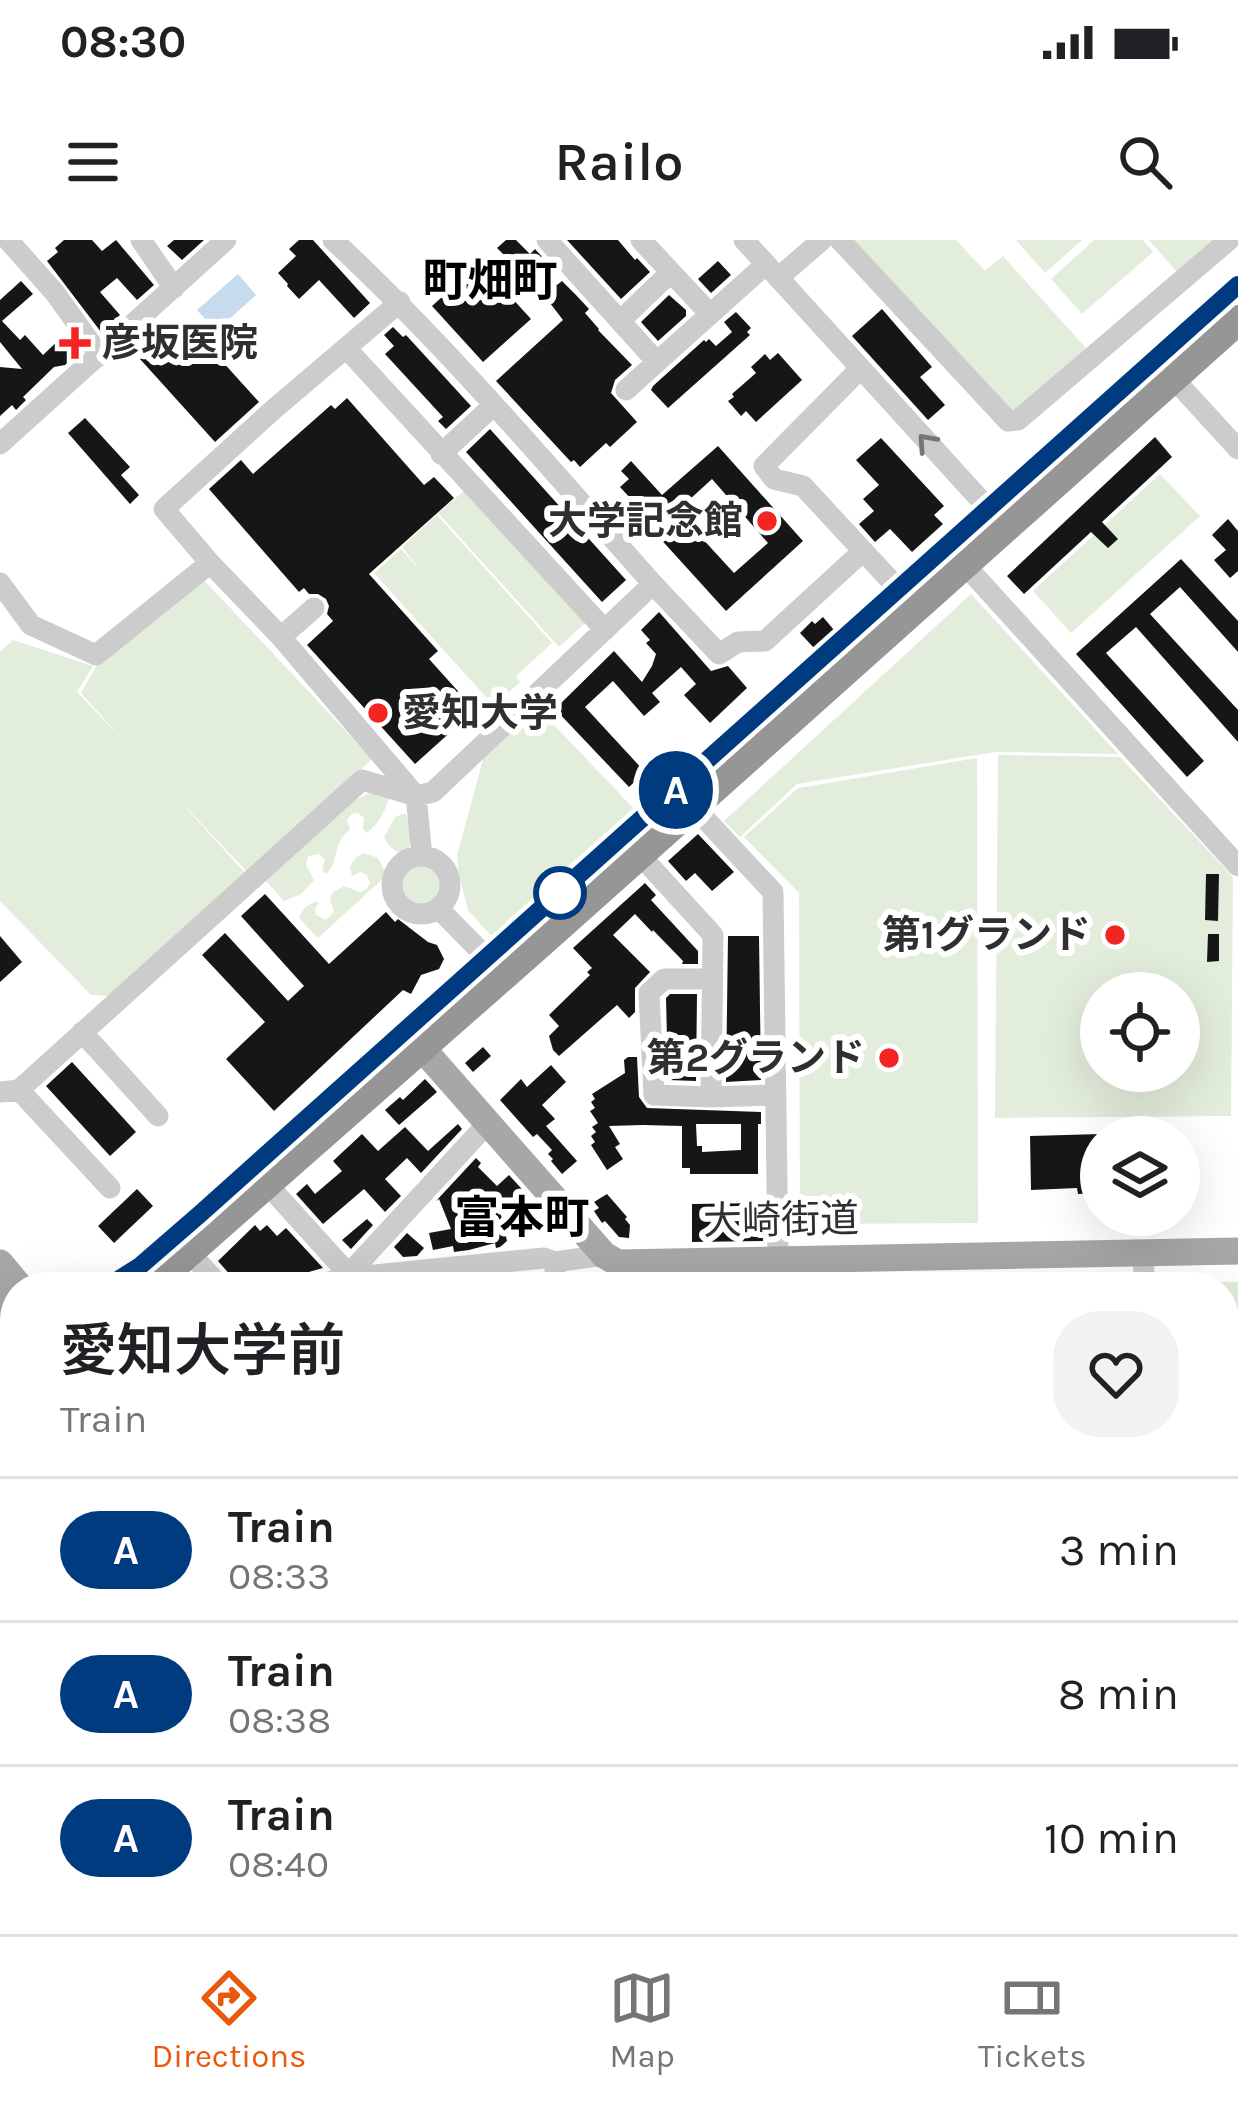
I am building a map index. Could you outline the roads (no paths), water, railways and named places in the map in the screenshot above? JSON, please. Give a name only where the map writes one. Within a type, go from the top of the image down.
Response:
[{"type":"highway","points":[[175,1268],[1237,322]]},
{"type":"main road","points":[[421,1047],[604,1255]]},
{"type":"main road","name":"大崎街道","points":[[699,1272],[778,1259],[1238,1251]]},
{"type":"main road","name":"大崎街道","points":[[604,1255],[618,1263],[674,1272]]},
{"type":"street","points":[[8,240],[55,293],[100,356]]},
{"type":"street","points":[[141,240],[174,288]]},
{"type":"street","points":[[0,444],[226,240]]},
{"type":"street","points":[[333,240],[400,302],[719,655],[738,642],[765,641],[862,552]]},
{"type":"street","points":[[547,240],[657,362]]},
{"type":"street","points":[[641,240],[710,314]]},
{"type":"street","points":[[744,240],[1006,528]]},
{"type":"street","points":[[626,390],[710,314],[822,240]]},
{"type":"street","points":[[840,240],[1008,421],[1018,420],[1228,240]]},
{"type":"street","points":[[620,322],[670,273]]},
{"type":"street","points":[[400,302],[164,509],[416,796],[422,856]]},
{"type":"street","points":[[346,349],[604,630]]},
{"type":"street","points":[[855,374],[764,466],[774,479],[803,487],[916,608]]},
{"type":"street","points":[[1173,378],[1238,449]]},
{"type":"street","points":[[441,454],[494,405]]},
{"type":"street","points":[[0,583],[31,625],[96,655],[210,563]]},
{"type":"street","points":[[965,565],[1238,866]]},
{"type":"street","points":[[110,1188],[10,1091],[362,780],[416,796],[433,792],[653,584]]},
{"type":"street","points":[[281,637],[314,608]]},
{"type":"street","points":[[693,806],[773,892],[778,1259]]},
{"type":"street","points":[[639,854],[712,935],[711,1097]]},
{"type":"street","points":[[422,856],[437,861],[448,875],[448,894],[438,908],[426,913],[402,906],[394,892],[394,875],[400,865],[422,856]]},
{"type":"street","points":[[438,908],[503,975]]},
{"type":"street","points":[[711,980],[664,979],[649,993],[654,1095],[776,1095]]},
{"type":"street","points":[[82,1032],[158,1116]]},
{"type":"street","points":[[355,1272],[488,1124]]},
{"type":"street","points":[[266,1183],[344,1272]]},
{"type":"street","points":[[1143,1254],[1144,1272]]},
{"type":"street","points":[[428,1272],[604,1255]]},
{"type":"street","points":[[826,1258],[827,1272]]},
{"type":"street","points":[[555,1262],[555,1272]]},
{"type":"water","points":[[238,274],[256,295],[216,331],[197,310]]},
{"type":"railway","points":[[131,1272],[1238,285]]},
{"type":"train","name":"A","points":[[131,1272],[1238,285]]},
{"type":"place","name":"彦坂医院","points":[[75,343]]},
{"type":"place","name":"大学記念館","points":[[767,521]]},
{"type":"place","name":"愛知大学","points":[[378,713]]},
{"type":"place","name":"第1グランド","points":[[1115,935]]},
{"type":"place","name":"第2グランド","points":[[889,1058]]},
{"type":"district","name":"町畑町","points":[[490,281]]},
{"type":"district","name":"富本町","points":[[522,1218]]}]
